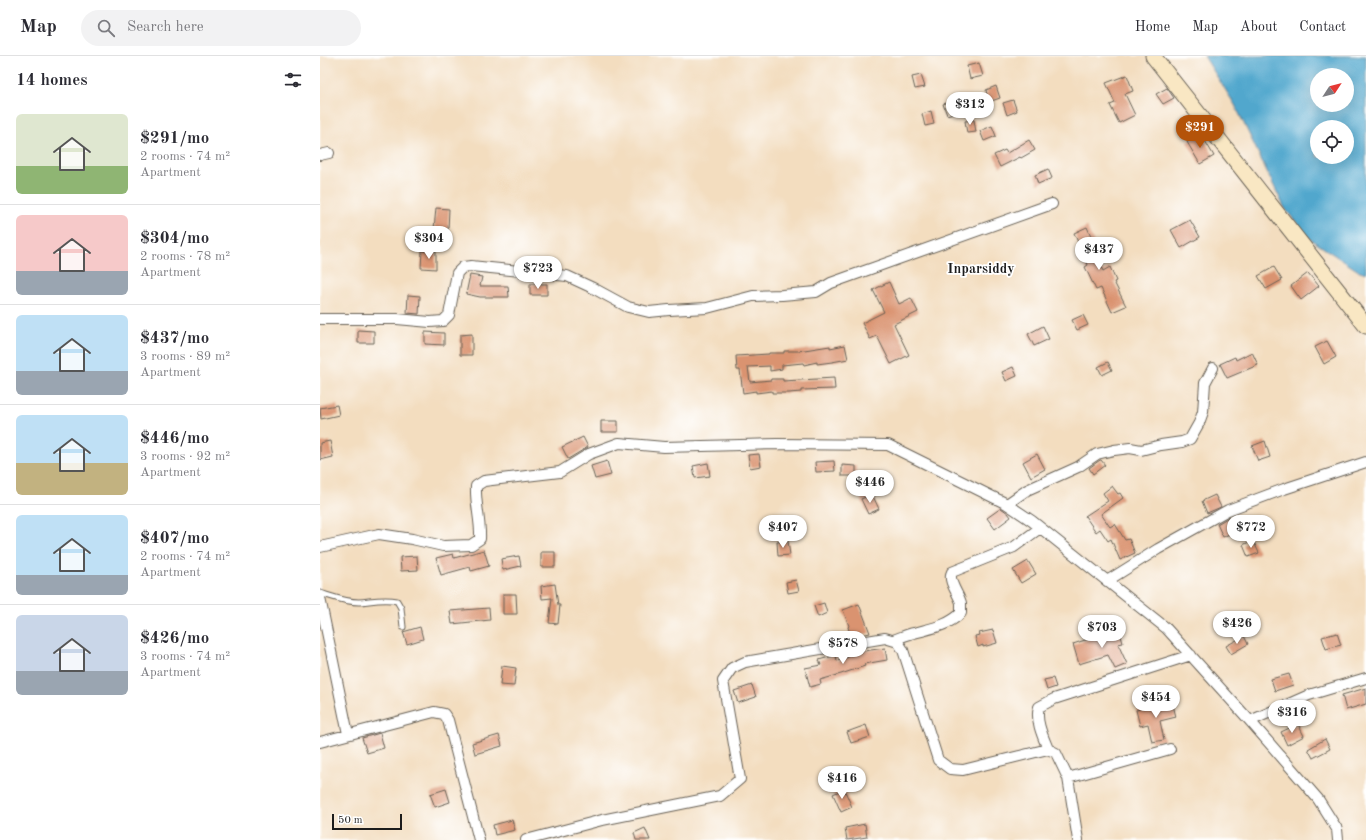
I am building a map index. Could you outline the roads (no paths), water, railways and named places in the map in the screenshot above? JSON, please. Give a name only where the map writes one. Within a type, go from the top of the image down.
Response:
[{"type":"main road","points":[[1152,56],[1366,326]]},
{"type":"street","points":[[320,319],[397,319],[430,322],[443,321],[449,315],[457,273],[463,267],[471,266],[568,276],[628,307],[649,312],[707,308],[752,296],[816,292],[831,283],[1052,204]]},
{"type":"street","points":[[1007,504],[1027,490],[1078,467],[1097,454],[1130,448],[1141,450],[1190,439],[1203,412],[1205,383],[1213,368]]},
{"type":"street","points":[[320,547],[379,534],[443,546],[471,545],[480,538],[480,528],[475,498],[476,486],[484,481],[560,472],[589,454],[619,443],[664,447],[777,444],[888,445],[1007,504],[1040,528],[1166,628],[1250,720],[1318,799],[1337,829],[1338,840]]},
{"type":"street","points":[[1107,581],[1158,549],[1228,510],[1284,489],[1366,462]]},
{"type":"street","points":[[893,640],[913,633],[933,629],[954,620],[961,613],[961,603],[951,580],[950,575],[952,572],[1014,547],[1040,528]]},
{"type":"street","points":[[320,598],[348,734]]},
{"type":"street","points":[[526,840],[602,820],[720,796],[740,779],[723,681],[732,668],[745,662],[885,638],[898,642],[903,650],[938,760],[950,769],[964,770],[1048,749],[1056,753],[1068,778],[1078,840]]},
{"type":"street","points":[[1048,749],[1037,713],[1039,707],[1054,699],[1191,655]]},
{"type":"street","points":[[1250,720],[1309,695],[1366,678]]},
{"type":"street","points":[[320,742],[434,712],[444,714],[448,720],[479,840]]},
{"type":"street","points":[[1068,778],[1170,749]]},
{"type":"lane","points":[[320,593],[338,599],[358,602],[397,601],[401,608],[403,627]]},
{"type":"water","points":[[1204,56],[1366,56],[1366,273],[1357,270],[1310,239],[1285,209],[1235,105]]},
{"type":"district","name":"Inparsiddy","points":[[981,269]]}]
